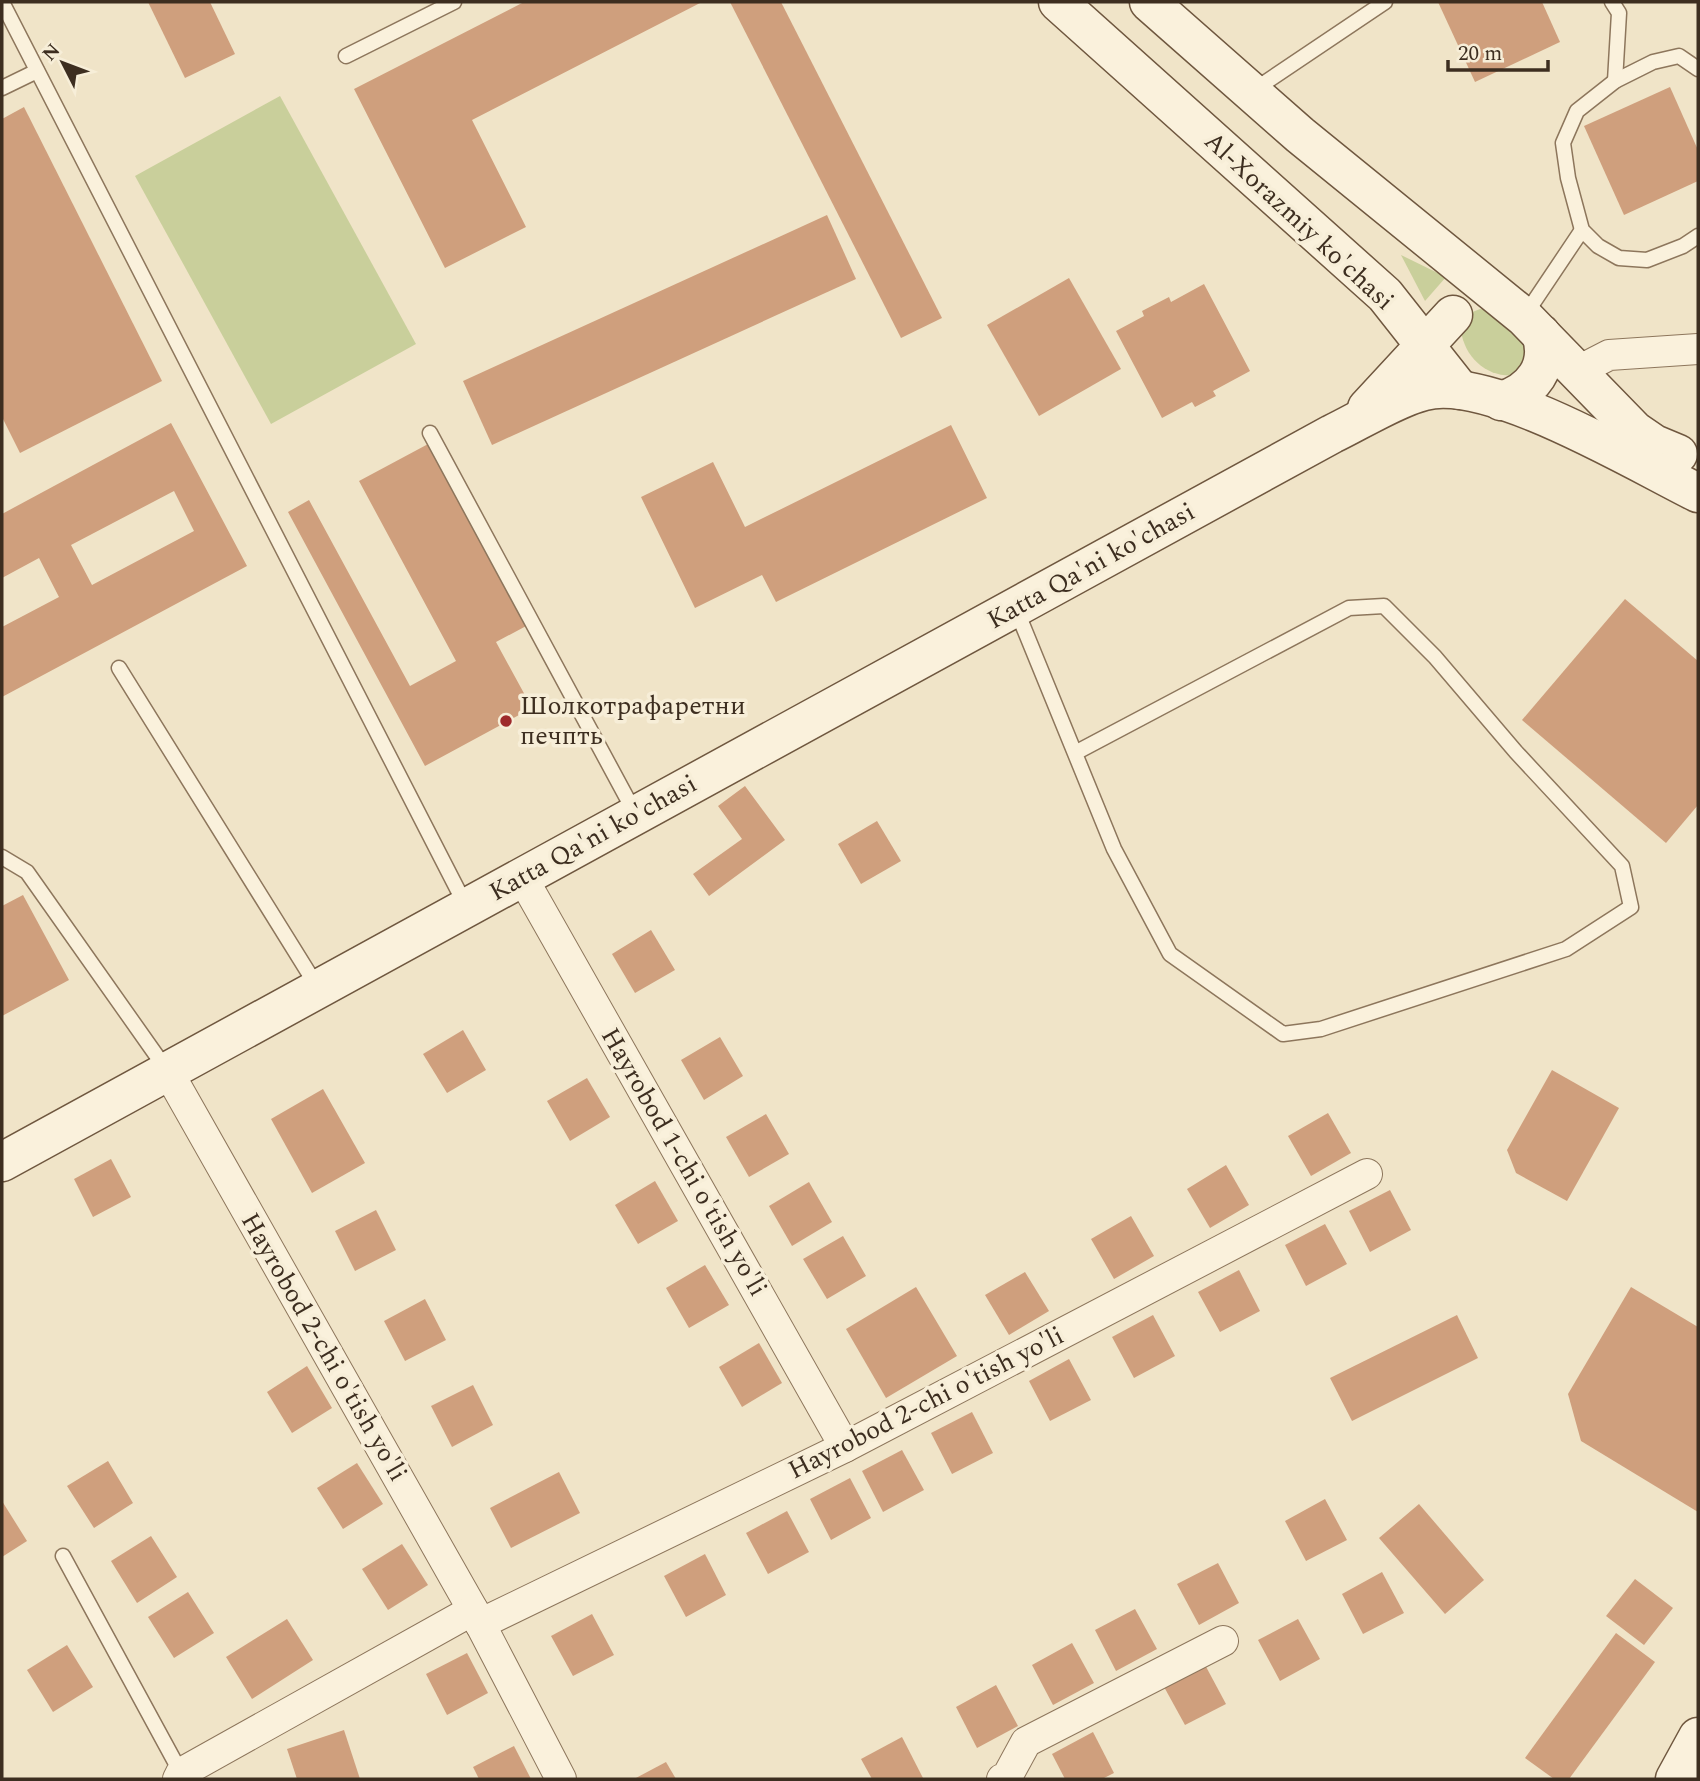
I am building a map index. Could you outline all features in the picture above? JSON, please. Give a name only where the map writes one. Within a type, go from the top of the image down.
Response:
[{"type":"main road","name":"Al-Xorazmiy ko'chasi","points":[[1058,2],[1385,295],[1454,383]]},
{"type":"main road","points":[[1149,2],[1250,93],[1523,317],[1635,431],[1654,444],[1698,464]]},
{"type":"main road","points":[[1374,400],[1386,374],[1391,345],[1390,312],[1385,295]]},
{"type":"main road","points":[[1332,435],[1355,419],[1453,315],[1473,300],[1490,297],[1523,317],[1545,346],[1538,375],[1519,394],[1501,401]]},
{"type":"main road","points":[[1453,315],[1444,330],[1441,345],[1442,362],[1454,383]]},
{"type":"main road","points":[[1332,435],[1425,391],[1454,383],[1563,425],[1698,493]]},
{"type":"main road","name":"Katta Qa'ni ko'chasi","points":[[2,1162],[1332,435]]},
{"type":"main road","points":[[1675,1779],[1698,1737]]},
{"type":"street","points":[[1576,372],[1609,355],[1698,349]]},
{"type":"street","name":"Hayrobod 1-chi o'tish yo'li","points":[[522,877],[845,1447]]},
{"type":"street","name":"Hayrobod 2-chi o'tish yo'li","points":[[167,1070],[477,1617],[561,1779]]},
{"type":"street","name":"Hayrobod 2-chi o'tish yo'li","points":[[477,1617],[845,1447],[1367,1174]]},
{"type":"street","points":[[179,1776],[477,1617]]},
{"type":"street","points":[[1005,1778],[1026,1742],[1223,1641]]},
{"type":"lane","points":[[2,2],[467,907]]},
{"type":"lane","points":[[346,56],[454,2]]},
{"type":"lane","points":[[1250,93],[1385,2]]},
{"type":"lane","points":[[1612,2],[1619,13],[1615,80]]},
{"type":"lane","points":[[1698,69],[1679,56],[1653,62],[1615,80],[1577,111],[1563,144],[1568,178],[1582,230],[1598,246],[1619,258],[1647,260],[1683,246],[1698,236]]},
{"type":"lane","points":[[2,88],[37,71]]},
{"type":"lane","points":[[1523,317],[1582,230]]},
{"type":"lane","points":[[430,433],[636,815]]},
{"type":"lane","points":[[1016,607],[1074,753],[1114,849],[1170,954],[1283,1034],[1321,1029],[1566,949],[1631,907],[1622,866],[1516,752],[1435,657],[1384,606],[1349,608],[1074,753]]},
{"type":"lane","points":[[119,668],[318,989]]},
{"type":"lane","points":[[2,858],[27,872],[167,1070]]},
{"type":"lane","points":[[63,1556],[179,1776]]},
{"type":"green space","points":[[280,96],[416,344],[271,424],[135,176]]},
{"type":"green space","points":[[1401,255],[1446,277],[1425,301]]},
{"type":"green space","points":[[1480,309],[1493,311],[1531,350],[1517,375],[1497,374],[1488,370],[1473,358],[1468,350],[1461,331],[1470,313]]},
{"type":"building","points":[[148,2],[210,2],[235,54],[185,78]]},
{"type":"building","points":[[524,2],[702,2],[472,120],[526,227],[445,268],[354,89]]},
{"type":"building","points":[[730,2],[781,2],[942,318],[901,338]]},
{"type":"building","points":[[1438,2],[1542,2],[1560,42],[1475,82]]},
{"type":"building","points":[[1670,87],[1698,150],[1698,181],[1624,215],[1584,126]]},
{"type":"building","points":[[24,107],[162,381],[20,453],[2,417],[2,119]]},
{"type":"building","points":[[827,215],[856,279],[492,445],[463,381]]},
{"type":"building","points":[[1069,278],[1121,369],[1039,416],[987,325]]},
{"type":"building","points":[[1204,284],[1250,371],[1213,391],[1216,396],[1195,407],[1192,402],[1162,418],[1116,331],[1144,316],[1142,311],[1169,297],[1171,302]]},
{"type":"building","points":[[171,423],[247,566],[2,697],[2,627],[59,597],[39,558],[2,578],[2,514]],"holes":[[[174,491],[194,531],[92,585],[71,545]]]},
{"type":"building","points":[[951,425],[987,498],[776,602],[762,575],[695,608],[641,497],[713,462],[745,527]]},
{"type":"building","points":[[430,443],[528,625],[496,642],[532,708],[425,766],[288,512],[309,500],[410,686],[456,661],[359,481]]},
{"type":"building","points":[[1625,599],[1698,661],[1698,805],[1666,843],[1522,720]]},
{"type":"building","points":[[745,786],[785,840],[709,896],[693,874],[742,839],[718,806]]},
{"type":"building","points":[[877,821],[901,861],[861,884],[838,844]]},
{"type":"building","points":[[23,895],[69,980],[2,1016],[2,906]]},
{"type":"building","points":[[651,930],[675,970],[635,993],[612,954]]},
{"type":"building","points":[[463,1030],[486,1070],[447,1093],[423,1054]]},
{"type":"building","points":[[720,1037],[743,1076],[704,1100],[681,1060]]},
{"type":"building","points":[[1552,1070],[1619,1108],[1567,1201],[1516,1173],[1507,1150]]},
{"type":"building","points":[[587,1078],[610,1117],[570,1141],[547,1101]]},
{"type":"building","points":[[323,1089],[365,1163],[312,1193],[271,1119]]},
{"type":"building","points":[[1328,1113],[1351,1153],[1311,1176],[1288,1136]]},
{"type":"building","points":[[766,1114],[789,1154],[749,1177],[726,1137]]},
{"type":"building","points":[[111,1159],[131,1197],[93,1217],[74,1179]]},
{"type":"building","points":[[1226,1165],[1249,1205],[1210,1228],[1187,1189]]},
{"type":"building","points":[[655,1181],[678,1221],[638,1244],[615,1205]]},
{"type":"building","points":[[809,1182],[832,1222],[792,1246],[769,1206]]},
{"type":"building","points":[[1390,1190],[1411,1230],[1370,1252],[1349,1211]]},
{"type":"building","points":[[376,1210],[396,1250],[355,1271],[335,1231]]},
{"type":"building","points":[[1131,1216],[1154,1256],[1114,1279],[1091,1239]]},
{"type":"building","points":[[1325,1224],[1347,1264],[1306,1286],[1285,1245]]},
{"type":"building","points":[[843,1236],[866,1276],[827,1299],[803,1259]]},
{"type":"building","points":[[705,1265],[729,1305],[689,1328],[666,1288]]},
{"type":"building","points":[[1239,1270],[1260,1311],[1220,1332],[1198,1292]]},
{"type":"building","points":[[1025,1272],[1049,1311],[1009,1335],[985,1295]]},
{"type":"building","points":[[916,1287],[957,1356],[886,1398],[846,1329]]},
{"type":"building","points":[[1631,1287],[1698,1327],[1698,1512],[1581,1441],[1568,1394]]},
{"type":"building","points":[[425,1299],[446,1340],[405,1361],[384,1321]]},
{"type":"building","points":[[1153,1315],[1175,1356],[1134,1378],[1112,1337]]},
{"type":"building","points":[[1457,1315],[1478,1358],[1352,1421],[1330,1378]]},
{"type":"building","points":[[759,1343],[782,1383],[742,1407],[719,1367]]},
{"type":"building","points":[[1069,1359],[1091,1400],[1050,1421],[1029,1381]]},
{"type":"building","points":[[307,1366],[332,1408],[292,1433],[267,1392]]},
{"type":"building","points":[[473,1385],[493,1425],[452,1447],[431,1406]]},
{"type":"building","points":[[972,1412],[993,1453],[952,1474],[931,1433]]},
{"type":"building","points":[[902,1450],[924,1490],[883,1512],[862,1471]]},
{"type":"building","points":[[108,1461],[133,1503],[94,1528],[67,1486]]},
{"type":"building","points":[[357,1463],[383,1504],[343,1529],[317,1488]]},
{"type":"building","points":[[559,1472],[580,1513],[511,1548],[490,1508]]},
{"type":"building","points":[[850,1478],[871,1518],[831,1540],[810,1499]]},
{"type":"building","points":[[1325,1499],[1347,1540],[1306,1561],[1285,1521]]},
{"type":"building","points":[[2,1501],[27,1541],[2,1557]]},
{"type":"building","points":[[1419,1504],[1484,1580],[1445,1614],[1379,1538]]},
{"type":"building","points":[[787,1511],[809,1552],[768,1574],[746,1533]]},
{"type":"building","points":[[151,1536],[177,1577],[137,1603],[111,1561]]},
{"type":"building","points":[[402,1544],[428,1585],[388,1610],[362,1569]]},
{"type":"building","points":[[705,1554],[726,1595],[686,1617],[664,1576]]},
{"type":"building","points":[[1218,1563],[1239,1603],[1199,1625],[1177,1584]]},
{"type":"building","points":[[1382,1572],[1404,1613],[1363,1634],[1342,1594]]},
{"type":"building","points":[[1635,1579],[1673,1608],[1644,1645],[1606,1616]]},
{"type":"building","points":[[188,1592],[214,1633],[174,1658],[148,1617]]},
{"type":"building","points":[[1135,1609],[1157,1649],[1116,1671],[1095,1630]]},
{"type":"building","points":[[592,1614],[614,1655],[573,1676],[551,1636]]},
{"type":"building","points":[[287,1619],[313,1660],[252,1699],[226,1657]]},
{"type":"building","points":[[1298,1619],[1320,1659],[1280,1681],[1258,1640]]},
{"type":"building","points":[[1616,1633],[1655,1662],[1569,1779],[1554,1779],[1525,1758]]},
{"type":"building","points":[[1072,1643],[1094,1683],[1053,1705],[1032,1665]]},
{"type":"building","points":[[67,1645],[93,1687],[53,1712],[27,1670]]},
{"type":"building","points":[[467,1653],[488,1693],[447,1715],[426,1674]]},
{"type":"building","points":[[1204,1663],[1226,1704],[1185,1725],[1163,1685]]},
{"type":"building","points":[[996,1685],[1018,1726],[977,1748],[956,1707]]},
{"type":"building","points":[[344,1730],[360,1779],[297,1779],[287,1749]]},
{"type":"building","points":[[1093,1732],[1114,1773],[1102,1779],[1065,1779],[1052,1754]]},
{"type":"building","points":[[902,1737],[923,1778],[872,1779],[861,1759]]},
{"type":"building","points":[[514,1746],[531,1779],[479,1779],[473,1767]]},
{"type":"building","points":[[666,1762],[676,1779],[634,1779]]},
{"type":"place","name":"Шолкотрафаретни печпть","points":[[506,721]]}]
